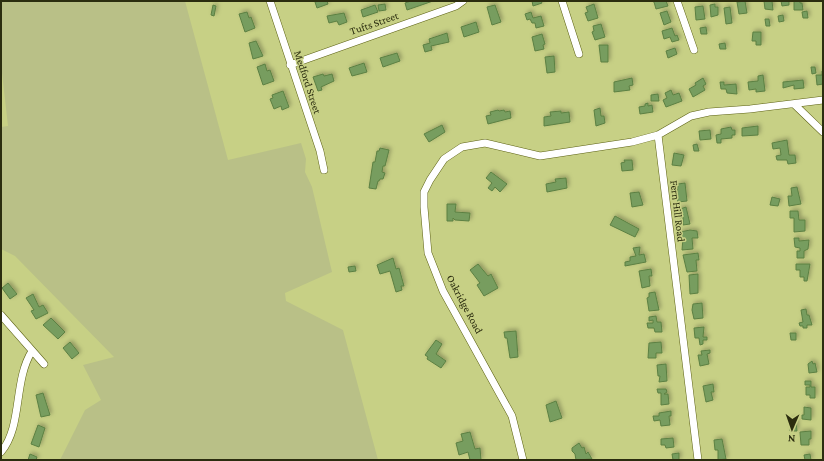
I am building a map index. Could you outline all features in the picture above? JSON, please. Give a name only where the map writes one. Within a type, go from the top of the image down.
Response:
[{"type":"street","name":"Medford Street","points":[[270,1],[320,151],[324,170]]},
{"type":"street","name":"Tufts Street","points":[[290,64],[456,6],[463,1]]},
{"type":"street","points":[[562,1],[580,54]]},
{"type":"street","points":[[677,1],[694,50]]},
{"type":"street","points":[[658,135],[691,116],[709,112],[823,100]]},
{"type":"street","points":[[794,104],[823,132]]},
{"type":"street","name":"Oakridge Road","points":[[523,460],[512,416],[443,291],[428,253],[424,192],[444,159],[462,147],[485,143],[540,156],[632,142],[658,135]]},
{"type":"street","name":"Fern Hill Road","points":[[658,135],[698,460]]},
{"type":"street","points":[[1,315],[44,364]]},
{"type":"street","points":[[1,452],[9,439],[23,370],[32,352]]},
{"type":"green space","points":[[1,1],[185,1],[228,160],[301,143],[306,159],[305,172],[312,187],[332,272],[285,293],[286,301],[343,330],[378,460],[60,460],[85,410],[101,400],[83,365],[114,357],[15,256],[1,249],[1,127],[8,126],[1,64]]},
{"type":"building","points":[[327,1],[328,4],[317,8],[315,2]]},
{"type":"building","points":[[411,1],[433,1],[407,10],[405,3]]},
{"type":"building","points":[[532,1],[541,1],[542,3],[533,6]]},
{"type":"building","points":[[652,1],[666,1],[668,6],[656,9],[654,2]]},
{"type":"building","points":[[745,1],[747,13],[739,14],[737,2]]},
{"type":"building","points":[[764,1],[772,1],[773,10],[765,9]]},
{"type":"building","points":[[781,1],[789,1],[789,5],[782,6]]},
{"type":"building","points":[[794,1],[800,1],[800,3],[802,3],[803,10],[794,10]]},
{"type":"building","points":[[385,4],[386,10],[379,11],[378,5]]},
{"type":"building","points":[[594,4],[598,18],[588,21],[585,13],[588,12],[586,7]]},
{"type":"building","points":[[715,4],[715,7],[718,7],[718,15],[711,17],[710,5]]},
{"type":"building","points":[[213,5],[216,6],[214,16],[211,15]]},
{"type":"building","points":[[375,5],[378,12],[363,17],[361,10]]},
{"type":"building","points":[[495,5],[501,22],[492,25],[487,7]]},
{"type":"building","points":[[703,6],[705,19],[696,20],[695,7]]},
{"type":"building","points":[[730,7],[732,23],[726,24],[724,8]]},
{"type":"building","points":[[667,11],[671,22],[664,25],[660,13]]},
{"type":"building","points":[[807,11],[808,18],[803,18],[802,12]]},
{"type":"building","points":[[247,12],[249,18],[251,17],[255,28],[245,32],[239,14]]},
{"type":"building","points":[[531,12],[533,18],[541,16],[544,26],[536,28],[535,23],[532,23],[530,19],[527,20],[525,14]]},
{"type":"building","points":[[344,13],[347,22],[339,25],[337,21],[329,23],[327,16]]},
{"type":"building","points":[[783,15],[784,21],[779,22],[778,16]]},
{"type":"building","points":[[765,19],[769,19],[770,26],[766,26]]},
{"type":"building","points":[[476,22],[479,32],[464,37],[461,27]]},
{"type":"building","points":[[601,24],[605,37],[595,40],[592,32],[594,31],[593,26]]},
{"type":"building","points":[[706,27],[707,34],[701,34],[700,28]]},
{"type":"building","points":[[672,28],[675,36],[677,35],[679,40],[672,42],[670,37],[664,39],[662,31]]},
{"type":"building","points":[[753,32],[761,32],[761,45],[756,45],[756,41],[752,41]]},
{"type":"building","points":[[447,33],[449,42],[431,46],[432,50],[425,52],[423,45],[430,43],[429,39]]},
{"type":"building","points":[[542,34],[545,44],[543,45],[544,49],[535,51],[532,37]]},
{"type":"building","points":[[256,41],[263,56],[253,59],[249,43]]},
{"type":"building","points":[[725,43],[726,49],[720,49],[719,44]]},
{"type":"building","points":[[599,45],[608,45],[608,62],[601,62]]},
{"type":"building","points":[[675,48],[677,54],[668,58],[666,51]]},
{"type":"building","points":[[397,53],[400,61],[383,67],[380,58]]},
{"type":"building","points":[[554,56],[555,72],[547,73],[545,57]]},
{"type":"building","points":[[364,63],[367,72],[352,76],[349,68]]},
{"type":"building","points":[[265,64],[267,71],[270,70],[274,81],[263,85],[257,67]]},
{"type":"building","points":[[811,67],[815,67],[816,73],[812,74]]},
{"type":"building","points":[[822,71],[823,84],[817,85],[816,75],[822,75]]},
{"type":"building","points":[[323,74],[324,76],[332,74],[334,81],[321,87],[322,90],[318,91],[313,77]]},
{"type":"building","points":[[763,75],[765,91],[756,92],[756,89],[749,90],[748,82],[758,81],[758,76]]},
{"type":"building","points":[[632,78],[633,85],[629,86],[630,90],[614,92],[614,82]]},
{"type":"building","points":[[703,78],[706,84],[703,86],[705,90],[693,97],[689,89]]},
{"type":"building","points":[[803,80],[804,88],[794,89],[794,85],[783,88],[783,82]]},
{"type":"building","points":[[720,82],[724,82],[724,85],[736,84],[737,94],[727,93],[726,89],[721,89]]},
{"type":"building","points":[[671,90],[673,95],[679,93],[682,101],[666,107],[663,100],[667,98],[665,93]]},
{"type":"building","points":[[283,91],[289,107],[282,110],[281,106],[274,109],[270,99],[273,98],[272,95]]},
{"type":"building","points":[[658,94],[659,101],[651,101],[651,95]]},
{"type":"building","points":[[648,103],[648,106],[652,105],[653,112],[640,114],[639,107],[645,106],[645,104]]},
{"type":"building","points":[[600,108],[601,116],[604,116],[605,123],[596,126],[594,110]]},
{"type":"building","points":[[504,110],[505,112],[510,111],[511,118],[488,124],[486,116],[491,115],[490,112]]},
{"type":"building","points":[[561,111],[561,113],[569,112],[570,122],[544,126],[544,117],[551,116],[550,112]]},
{"type":"building","points":[[442,125],[445,132],[429,142],[424,134]]},
{"type":"building","points":[[758,126],[758,135],[742,136],[742,128]]},
{"type":"building","points":[[731,127],[732,130],[735,130],[735,135],[732,135],[732,138],[721,139],[721,143],[717,143],[716,135],[721,134],[721,129]]},
{"type":"building","points":[[710,130],[711,139],[700,140],[699,131]]},
{"type":"building","points":[[787,140],[789,155],[795,155],[796,163],[788,164],[787,160],[777,160],[776,156],[781,155],[780,148],[773,149],[772,143]]},
{"type":"building","points":[[697,144],[699,151],[694,151],[693,145]]},
{"type":"building","points":[[380,148],[389,150],[385,166],[383,166],[382,172],[385,173],[383,179],[378,181],[376,189],[369,188],[373,162],[375,162],[377,151],[379,151]]},
{"type":"building","points":[[674,153],[684,155],[681,166],[672,165]]},
{"type":"building","points":[[624,160],[632,160],[633,170],[622,171],[621,163],[625,162]]},
{"type":"building","points":[[491,172],[507,184],[500,192],[495,187],[492,191],[488,188],[492,183],[486,178]]},
{"type":"building","points":[[566,178],[567,188],[547,192],[546,184],[556,182],[555,179]]},
{"type":"building","points":[[685,183],[687,201],[678,202],[678,184]]},
{"type":"building","points":[[797,187],[801,204],[789,206],[788,196],[792,196],[791,188]]},
{"type":"building","points":[[639,192],[643,205],[632,207],[630,193]]},
{"type":"building","points":[[772,197],[780,199],[778,206],[770,205]]},
{"type":"building","points":[[447,204],[456,204],[455,212],[470,213],[469,221],[455,220],[453,218],[453,221],[447,221]]},
{"type":"building","points":[[686,207],[690,224],[683,225],[683,217],[680,218],[677,210]]},
{"type":"building","points":[[790,211],[798,211],[799,220],[805,220],[805,231],[794,232],[794,218],[790,218]]},
{"type":"building","points":[[615,216],[639,229],[635,237],[610,225]]},
{"type":"building","points":[[690,230],[697,231],[698,238],[692,238],[693,249],[682,250],[683,238],[681,238],[680,232]]},
{"type":"building","points":[[794,238],[799,238],[799,241],[809,240],[808,249],[804,251],[804,258],[797,258],[797,251],[800,251],[800,248],[795,247]]},
{"type":"building","points":[[640,247],[639,255],[644,254],[646,262],[625,266],[625,262],[630,261],[630,257],[636,256],[633,248]]},
{"type":"building","points":[[698,253],[699,260],[696,260],[697,271],[687,272],[683,255]]},
{"type":"building","points":[[393,258],[396,269],[399,268],[404,286],[401,286],[402,290],[396,292],[390,271],[380,274],[377,265]]},
{"type":"building","points":[[478,264],[488,276],[491,274],[498,288],[484,296],[477,285],[480,283],[470,270]]},
{"type":"building","points":[[796,264],[810,264],[807,281],[804,281],[804,277],[800,277],[800,270],[796,270]]},
{"type":"building","points":[[355,266],[356,271],[349,272],[348,267]]},
{"type":"building","points":[[651,269],[652,276],[649,276],[650,286],[642,288],[639,271]]},
{"type":"building","points":[[698,274],[698,293],[690,294],[689,275]]},
{"type":"building","points":[[8,283],[17,294],[10,299],[2,288]]},
{"type":"building","points":[[655,292],[659,310],[649,311],[647,298],[649,297],[649,293]]},
{"type":"building","points":[[33,294],[39,307],[43,305],[48,313],[36,319],[31,311],[34,310],[26,298]]},
{"type":"building","points":[[702,303],[703,318],[694,319],[692,310],[693,304]]},
{"type":"building","points":[[806,309],[812,325],[807,325],[807,328],[803,328],[803,326],[800,326],[799,323],[803,322],[801,310]]},
{"type":"building","points":[[656,316],[657,322],[661,322],[662,332],[655,332],[654,328],[648,328],[647,323],[653,323],[653,320],[649,321],[649,317]]},
{"type":"building","points":[[51,318],[65,332],[58,339],[43,325]]},
{"type":"building","points":[[704,327],[703,337],[707,337],[707,340],[703,340],[703,344],[700,345],[699,338],[695,338],[694,328]]},
{"type":"building","points":[[516,331],[518,357],[510,358],[507,338],[505,338],[504,332]]},
{"type":"building","points":[[790,333],[796,333],[796,340],[791,340]]},
{"type":"building","points":[[436,340],[442,344],[436,354],[446,361],[441,368],[427,359],[428,357],[425,355]]},
{"type":"building","points":[[70,342],[79,353],[72,359],[63,348]]},
{"type":"building","points":[[661,342],[662,353],[656,353],[656,358],[648,358],[649,343]]},
{"type":"building","points":[[710,350],[710,353],[707,354],[709,364],[700,366],[698,355],[702,355],[701,351]]},
{"type":"building","points":[[812,361],[813,364],[815,363],[817,372],[809,373],[808,364]]},
{"type":"building","points":[[666,364],[667,381],[659,382],[660,376],[658,376],[657,365]]},
{"type":"building","points":[[805,381],[811,381],[811,387],[815,387],[815,398],[810,398],[810,395],[806,395],[806,387],[810,387],[810,385],[805,385]]},
{"type":"building","points":[[713,384],[714,392],[711,392],[713,400],[706,402],[703,386]]},
{"type":"building","points":[[657,389],[666,389],[667,392],[664,394],[668,394],[669,404],[661,405],[661,393],[658,393]]},
{"type":"building","points":[[43,393],[50,415],[41,417],[36,395]]},
{"type":"building","points":[[556,401],[562,418],[550,422],[546,405]]},
{"type":"building","points":[[804,407],[811,408],[811,420],[802,419],[802,415],[804,415]]},
{"type":"building","points":[[671,411],[671,416],[669,416],[670,425],[661,426],[660,420],[654,421],[653,416],[659,416],[659,413]]},
{"type":"building","points":[[790,420],[796,420],[797,431],[790,431]]},
{"type":"building","points":[[38,425],[45,428],[39,447],[31,444]]},
{"type":"building","points":[[811,431],[809,445],[801,445],[800,432]]},
{"type":"building","points":[[470,432],[475,449],[480,448],[481,460],[470,460],[468,452],[459,455],[456,443],[463,441],[461,434]]},
{"type":"building","points":[[673,438],[674,447],[666,448],[665,445],[661,445],[661,439]]},
{"type":"building","points":[[722,439],[726,459],[718,460],[718,450],[715,450],[714,440]]},
{"type":"building","points":[[579,443],[582,448],[584,447],[586,454],[588,452],[592,459],[576,460],[572,448]]},
{"type":"building","points":[[679,453],[679,460],[673,460],[672,454]]},
{"type":"building","points":[[30,454],[37,457],[36,460],[28,460]]},
{"type":"building","points":[[810,454],[811,460],[805,460],[804,455]]}]
